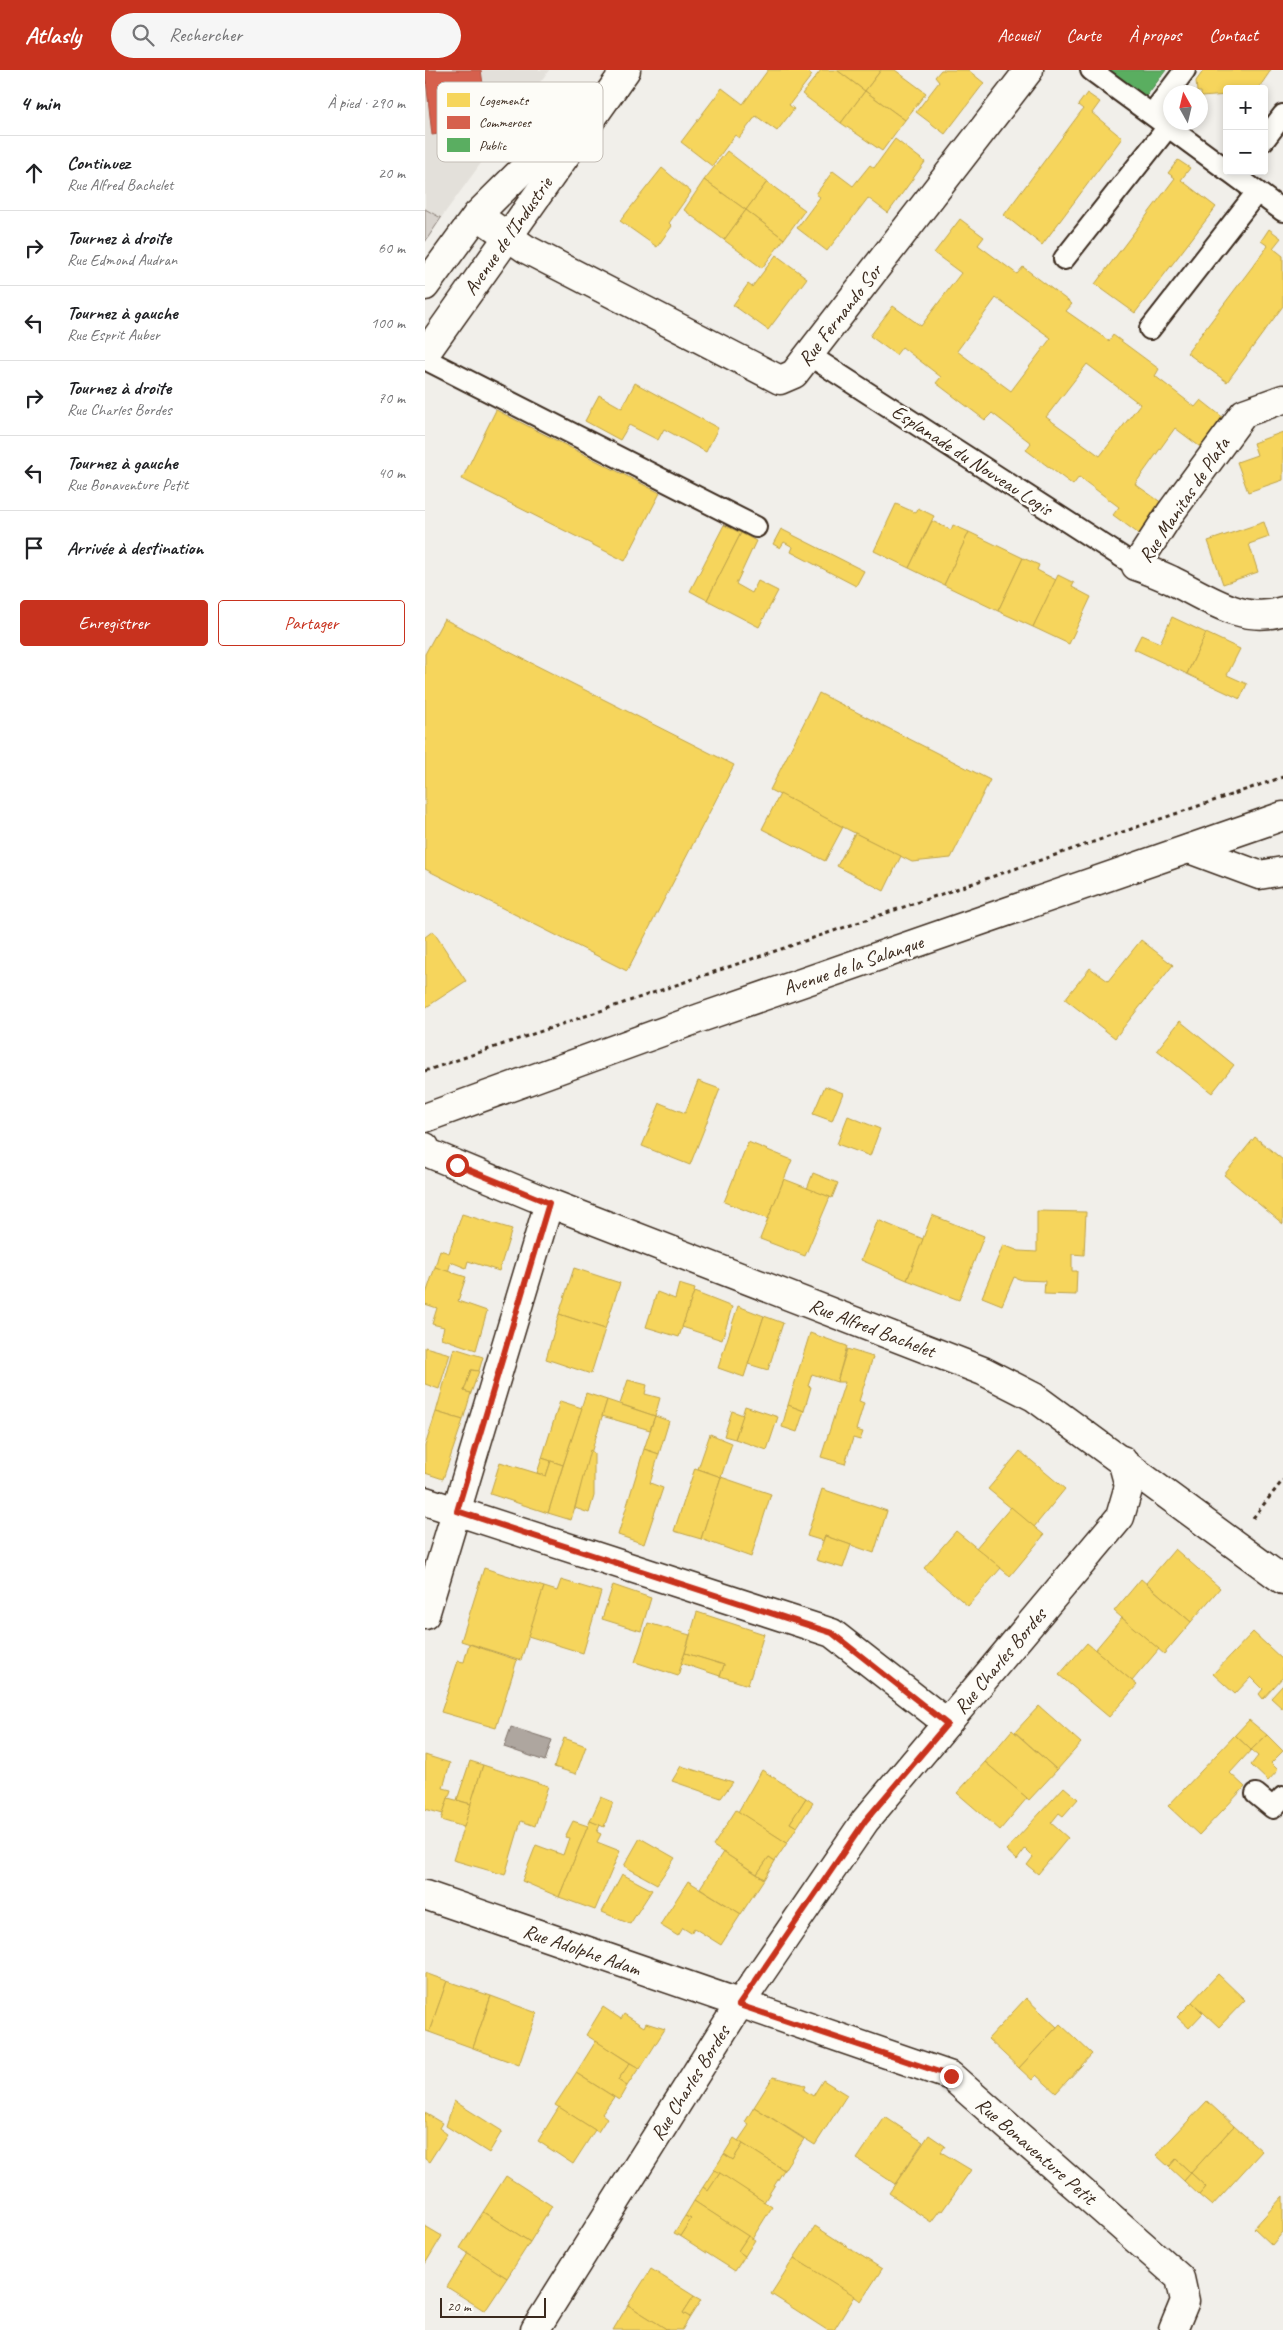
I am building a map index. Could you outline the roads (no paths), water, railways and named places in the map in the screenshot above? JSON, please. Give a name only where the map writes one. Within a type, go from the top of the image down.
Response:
[{"type":"street","name":"Avenue de l'Industrie","points":[[603,92],[625,70]]},
{"type":"street","name":"Avenue de l'Industrie","points":[[603,101],[625,70]]},
{"type":"street","name":"Rue Fernando Sor","points":[[477,215],[508,234],[526,249],[779,380],[794,374],[1029,70]]},
{"type":"street","name":"Avenue de l'Industrie","points":[[425,286],[477,215],[531,162]]},
{"type":"street","name":"Avenue de l'Industrie","points":[[425,354],[559,162]]},
{"type":"street","name":"Rue Manitas de Plata","points":[[1283,399],[1244,413],[1171,512],[1136,566],[1235,612],[1258,615],[1283,611]]},
{"type":"street","name":"Avenue de la Salanque","points":[[425,1118],[700,1018],[1283,816]]},
{"type":"street","points":[[1189,849],[1259,875],[1283,871]]},
{"type":"street","name":"Rue Alfred Bachelet","points":[[425,1147],[426,1152],[549,1203],[983,1371],[1034,1397],[1283,1580]]},
{"type":"street","points":[[425,1615],[549,1203]]},
{"type":"street","name":"Rue Charles Bordes","points":[[535,2330],[739,2005],[865,1821],[1120,1517],[1129,1486],[1122,1460]]},
{"type":"street","points":[[425,1501],[832,1633],[947,1724]]},
{"type":"street","name":"Rue Adolphe Adam","points":[[425,1895],[739,2005]]},
{"type":"street","name":"Rue Bonaventure Petit","points":[[739,2005],[951,2076],[1180,2278],[1185,2301],[1173,2330]]},
{"type":"lane","points":[[1091,70],[1163,122]]},
{"type":"lane","points":[[1152,114],[1185,70]]},
{"type":"lane","points":[[1268,135],[1283,115]]},
{"type":"lane","points":[[1064,260],[1165,130]]},
{"type":"lane","points":[[1174,130],[1223,165]]},
{"type":"lane","points":[[1237,175],[1283,211]]},
{"type":"lane","points":[[1150,329],[1257,192]]},
{"type":"lane","name":"Esplanade du Nouveau Logis","points":[[809,355],[1136,566]]},
{"type":"lane","points":[[425,359],[756,528]]},
{"type":"lane","points":[[1256,1794],[1273,1808],[1283,1797]]}]
